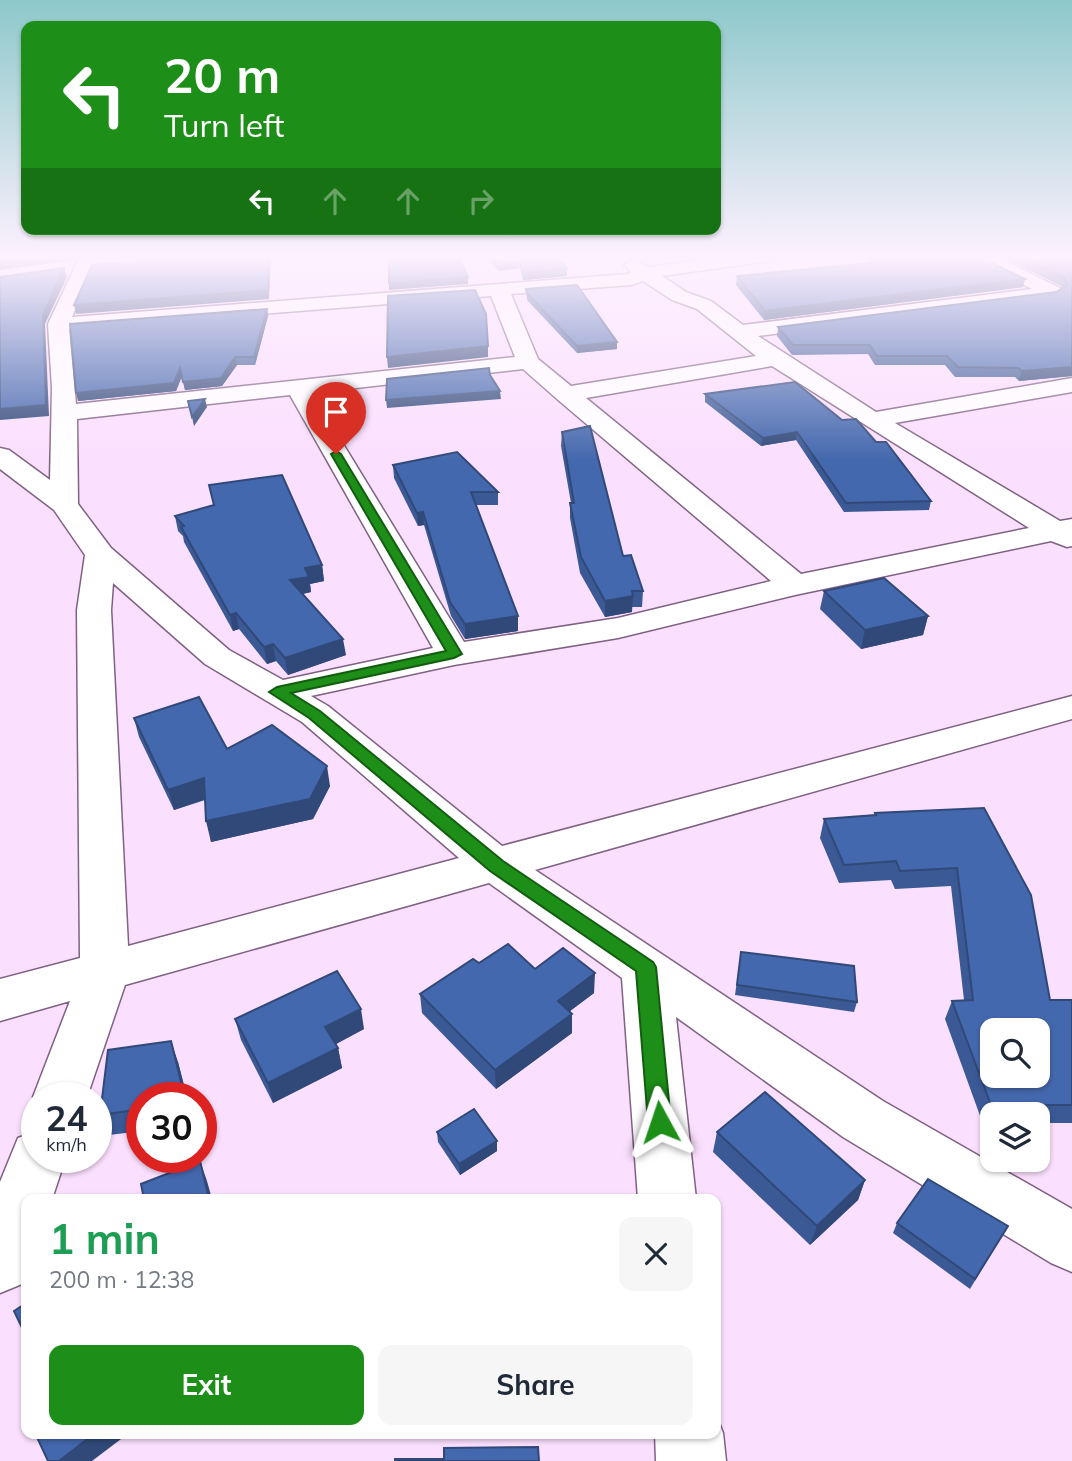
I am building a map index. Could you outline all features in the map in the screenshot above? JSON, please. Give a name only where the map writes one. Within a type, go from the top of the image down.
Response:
[{"type":"street","points":[[58,324],[64,413],[64,504]]},
{"type":"street","points":[[513,324],[528,362],[795,585]]},
{"type":"street","points":[[729,324],[776,359],[872,420],[1066,533]]},
{"type":"street","points":[[739,332],[800,324]]},
{"type":"street","points":[[565,394],[776,359]]},
{"type":"street","points":[[64,413],[528,362]]},
{"type":"street","points":[[872,420],[1072,385]]},
{"type":"street","points":[[297,387],[454,654]]},
{"type":"street","points":[[8,467],[64,504],[100,555],[217,657],[315,714],[497,866],[863,1119],[1072,1242]]},
{"type":"street","points":[[277,692],[454,654],[618,628],[795,585],[1066,533]]},
{"type":"street","points":[[65,1082],[105,972],[94,610],[100,555]]},
{"type":"street","points":[[0,1000],[497,866],[846,766],[1072,706]]},
{"type":"street","points":[[646,967],[667,1194]]},
{"type":"street","points":[[25,1194],[32,1173]]},
{"type":"street","points":[[0,1262],[21,1204]]},
{"type":"street","points":[[689,1439],[691,1461]]},
{"type":"building","points":[[0,324],[43,324],[46,405],[0,409]]},
{"type":"building","points":[[70,324],[263,324],[254,357],[235,357],[221,378],[183,382],[180,368],[174,383],[76,393]]},
{"type":"building","points":[[388,324],[487,324],[488,346],[387,357]]},
{"type":"building","points":[[556,324],[604,324],[617,342],[577,346]]},
{"type":"building","points":[[800,324],[1072,324],[1072,367],[1022,371],[1018,368],[958,367],[947,356],[877,356],[870,345],[793,345],[778,327]]},
{"type":"building","points":[[489,368],[490,375],[500,391],[386,400],[387,379]]},
{"type":"building","points":[[795,382],[842,420],[856,419],[876,442],[886,442],[931,501],[846,503],[797,432],[763,438],[705,394]]},
{"type":"building","points":[[205,399],[192,417],[188,401]]},
{"type":"building","points":[[590,426],[623,556],[631,555],[643,591],[632,591],[633,596],[605,601],[581,557],[570,503],[574,503],[562,432]]},
{"type":"building","points":[[457,452],[498,492],[471,492],[518,616],[465,624],[450,602],[423,512],[417,513],[393,465]]},
{"type":"building","points":[[282,475],[322,565],[305,568],[309,577],[290,580],[343,639],[285,658],[273,644],[264,647],[236,613],[230,615],[181,527],[184,526],[175,516],[214,505],[209,485]]},
{"type":"building","points":[[884,578],[928,616],[865,630],[824,591]]},
{"type":"building","points":[[199,697],[227,749],[272,725],[327,766],[310,799],[206,821],[204,778],[168,790],[134,718]]},
{"type":"building","points":[[984,808],[1031,895],[1050,1000],[1072,1000],[1072,1105],[1050,1105],[1050,1102],[990,1102],[985,1088],[1050,1088],[1050,1018],[980,1018],[980,1076],[952,1001],[973,1000],[957,868],[900,871],[896,861],[844,865],[824,819],[876,815],[875,813]]},
{"type":"building","points":[[508,944],[535,969],[563,948],[595,973],[558,1001],[572,1014],[495,1070],[420,994],[473,959],[479,963]]},
{"type":"building","points":[[741,952],[854,966],[857,1002],[737,985]]},
{"type":"building","points":[[337,971],[361,1009],[325,1027],[338,1048],[268,1083],[235,1019]]},
{"type":"building","points":[[171,1041],[181,1082],[126,1082],[126,1111],[112,1113],[112,1082],[104,1082],[108,1050]]},
{"type":"building","points":[[765,1092],[865,1180],[817,1226],[717,1132]]},
{"type":"building","points":[[474,1109],[497,1141],[459,1164],[437,1132]]},
{"type":"building","points":[[169,1173],[203,1173],[208,1194],[143,1194],[141,1184]]},
{"type":"building","points":[[928,1179],[1008,1226],[975,1279],[897,1223]]},
{"type":"building","points":[[21,1306],[21,1326],[14,1311]]},
{"type":"building","points":[[38,1439],[87,1439],[59,1461],[48,1461]]},
{"type":"building","points":[[538,1447],[539,1461],[395,1461],[444,1459],[444,1448]]},
{"type":"route","points":[[336,454],[454,654],[277,692],[315,714],[497,866],[646,967],[660,1122]]}]
